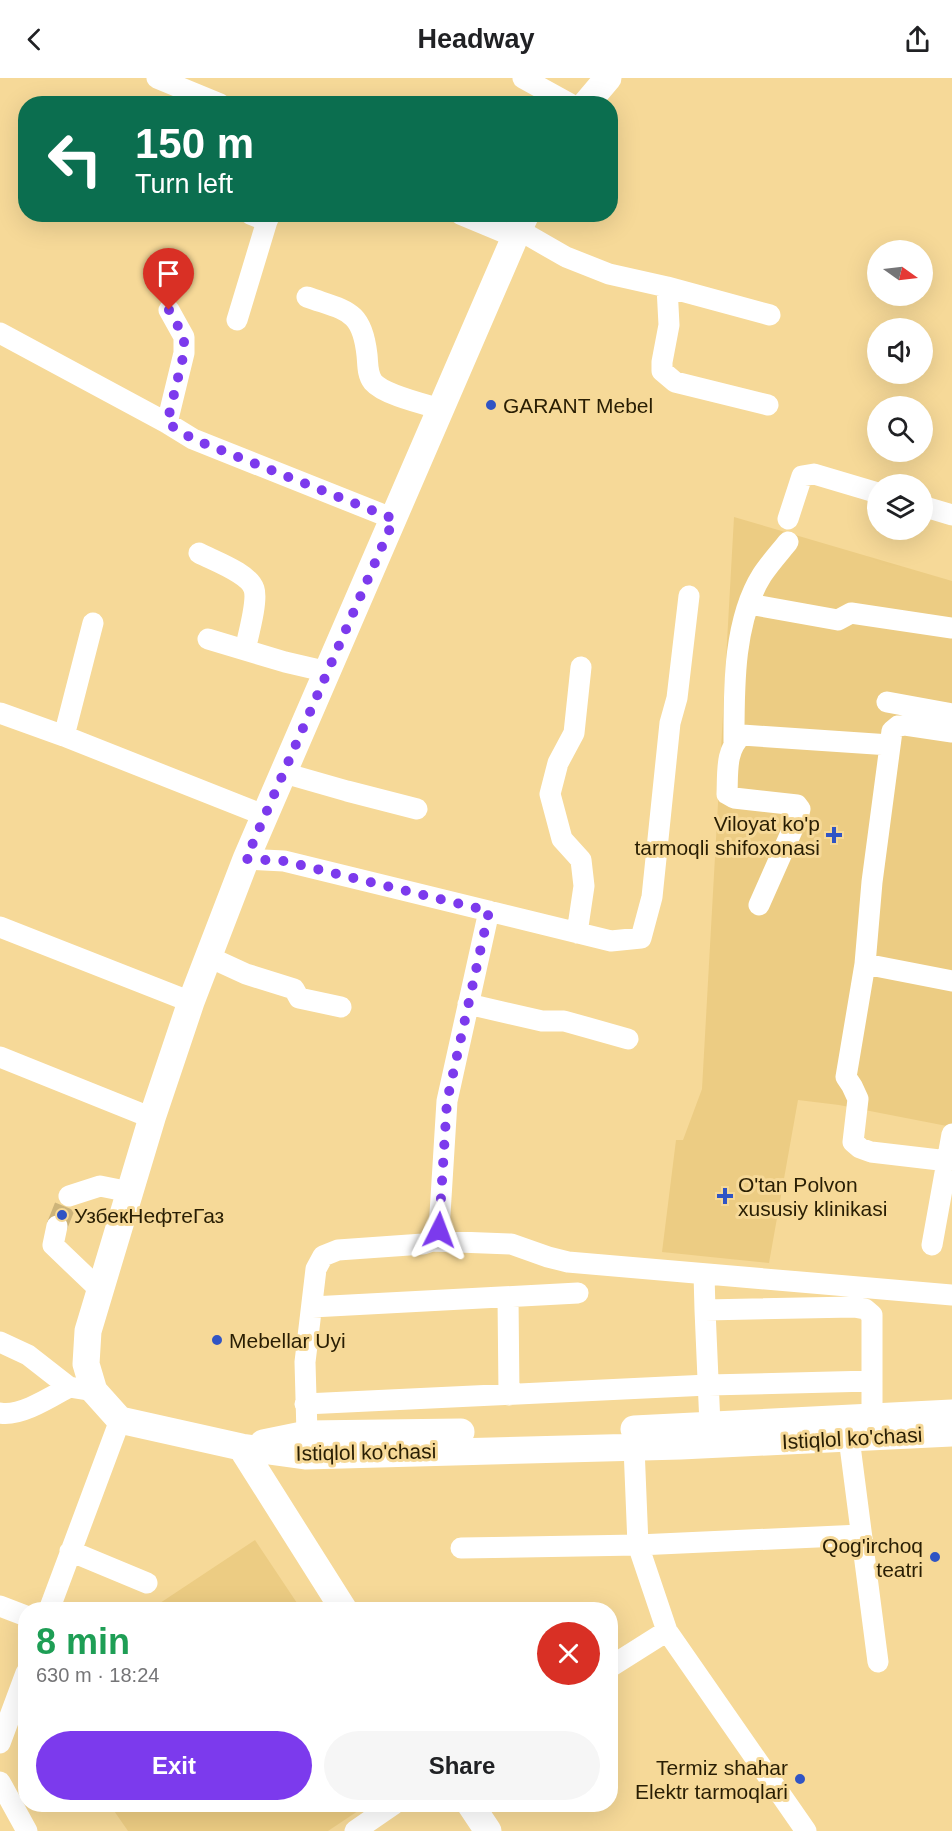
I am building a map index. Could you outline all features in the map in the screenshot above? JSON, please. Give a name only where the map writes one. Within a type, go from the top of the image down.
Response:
[{"type":"main road","points":[[593,96],[608,78]]},
{"type":"main road","points":[[120,1420],[81,1389],[86,1364],[88,1331],[152,1118],[191,1002],[246,859],[520,227]]},
{"type":"main road","name":"Istiqlol ko'chasi","points":[[120,1420],[241,1447],[952,1413]]},
{"type":"main road","name":"Istiqlol ko'chasi","points":[[306,1445],[634,1446],[952,1433]]},
{"type":"main road","points":[[241,1447],[339,1602]]},
{"type":"main road","points":[[475,1812],[488,1831]]},
{"type":"street","points":[[157,78],[201,96]]},
{"type":"street","points":[[523,78],[556,96]]},
{"type":"street","points":[[237,320],[261,222]]},
{"type":"street","points":[[497,222],[520,227],[566,257],[609,274],[770,315]]},
{"type":"street","points":[[667,287],[669,325],[662,371],[675,382],[768,405]]},
{"type":"street","points":[[307,297],[349,312],[358,322],[365,336],[368,372],[378,386],[383,390],[441,409]]},
{"type":"street","points":[[167,423],[184,353],[184,337],[169,310]]},
{"type":"street","points":[[0,333],[193,439],[394,519]]},
{"type":"street","points":[[788,519],[802,476],[814,474],[867,490]]},
{"type":"street","points":[[933,509],[952,515]]},
{"type":"street","points":[[759,905],[800,809],[797,805],[734,798],[727,794],[728,760],[734,742],[738,645],[749,604],[762,575],[788,542]]},
{"type":"street","points":[[200,553],[245,576],[254,588],[255,600],[245,650]]},
{"type":"street","points":[[246,859],[284,861],[612,941],[641,938],[652,897],[670,723],[677,698],[689,596]]},
{"type":"street","points":[[749,604],[838,620],[851,613],[952,628]]},
{"type":"street","points":[[64,736],[93,623]]},
{"type":"street","points":[[208,639],[328,672]]},
{"type":"street","points":[[577,933],[584,886],[581,860],[562,839],[550,794],[558,763],[574,733],[581,667]]},
{"type":"street","points":[[887,702],[952,714]]},
{"type":"street","points":[[0,712],[266,816]]},
{"type":"street","points":[[948,1161],[871,1152],[860,1148],[853,1142],[858,1099],[846,1077],[865,964],[872,882],[892,731],[898,726],[905,725],[952,732]]},
{"type":"street","points":[[734,742],[742,735],[890,745]]},
{"type":"street","points":[[284,773],[417,809]]},
{"type":"street","points":[[432,1241],[439,1230],[447,1101],[489,911]]},
{"type":"street","points":[[0,927],[191,1002]]},
{"type":"street","points":[[209,957],[246,974],[294,990],[299,998],[341,1007]]},
{"type":"street","points":[[865,964],[952,981]]},
{"type":"street","points":[[468,1004],[542,1021],[564,1021],[628,1039]]},
{"type":"street","points":[[0,1057],[152,1118]]},
{"type":"street","points":[[932,1245],[952,1134]]},
{"type":"street","points":[[69,1196],[100,1186],[130,1192]]},
{"type":"street","points":[[57,1227],[53,1245],[100,1290]]},
{"type":"street","points":[[306,1445],[305,1362],[316,1269],[323,1256],[338,1250],[423,1244],[432,1241],[511,1244],[568,1262],[952,1295]]},
{"type":"street","points":[[704,1274],[710,1425]]},
{"type":"street","points":[[312,1307],[578,1293]]},
{"type":"street","points":[[508,1297],[508,1395]]},
{"type":"street","points":[[705,1310],[854,1307],[865,1309],[872,1315],[872,1417]]},
{"type":"street","points":[[0,1342],[28,1355],[81,1389]]},
{"type":"street","points":[[305,1404],[708,1385],[872,1381]]},
{"type":"street","points":[[0,1413],[8,1414],[81,1389]]},
{"type":"street","points":[[51,1602],[120,1420]]},
{"type":"street","points":[[849,1438],[878,1662]]},
{"type":"street","points":[[634,1446],[638,1545],[667,1631],[806,1831]]},
{"type":"street","points":[[461,1548],[638,1545],[861,1535]]},
{"type":"street","points":[[70,1551],[147,1582]]},
{"type":"street","points":[[0,1606],[18,1613]]},
{"type":"street","points":[[618,1662],[667,1631]]},
{"type":"street","points":[[0,1743],[18,1695]]},
{"type":"street","points":[[0,1782],[27,1831]]},
{"type":"street","points":[[355,1831],[382,1812]]},
{"type":"shaded area","name":"Viloyat ko'p tarmoqli shifoxonasi","points":[[734,517],[952,581],[952,1127],[839,1105],[798,1100],[769,1263],[662,1252],[676,1140],[683,1140],[702,1089]]},
{"type":"shaded area","points":[[255,1540],[296,1602],[162,1602]]},
{"type":"shaded area","points":[[115,1812],[356,1812],[328,1831],[128,1831]]},
{"type":"tunnel","points":[[57,1226],[69,1196]]},
{"type":"place","name":"GARANT Mebel","points":[[491,405]]},
{"type":"place","name":"Viloyat ko'p tarmoqli shifoxonasi","points":[[834,835]]},
{"type":"place","name":"O'tan Polvon xususiy klinikasi","points":[[725,1196]]},
{"type":"place","name":"УзбекНефтеГаз","points":[[62,1215]]},
{"type":"place","name":"Mebellar Uyi","points":[[217,1340]]},
{"type":"place","name":"Qog'irchoq teatri","points":[[935,1557]]},
{"type":"place","name":"Termiz shahar Elektr tarmoqlari","points":[[800,1779]]},
{"type":"route","points":[[169,310],[184,337],[184,353],[167,423],[193,439],[394,519],[246,859],[284,861],[489,911],[447,1101],[439,1230]]}]
